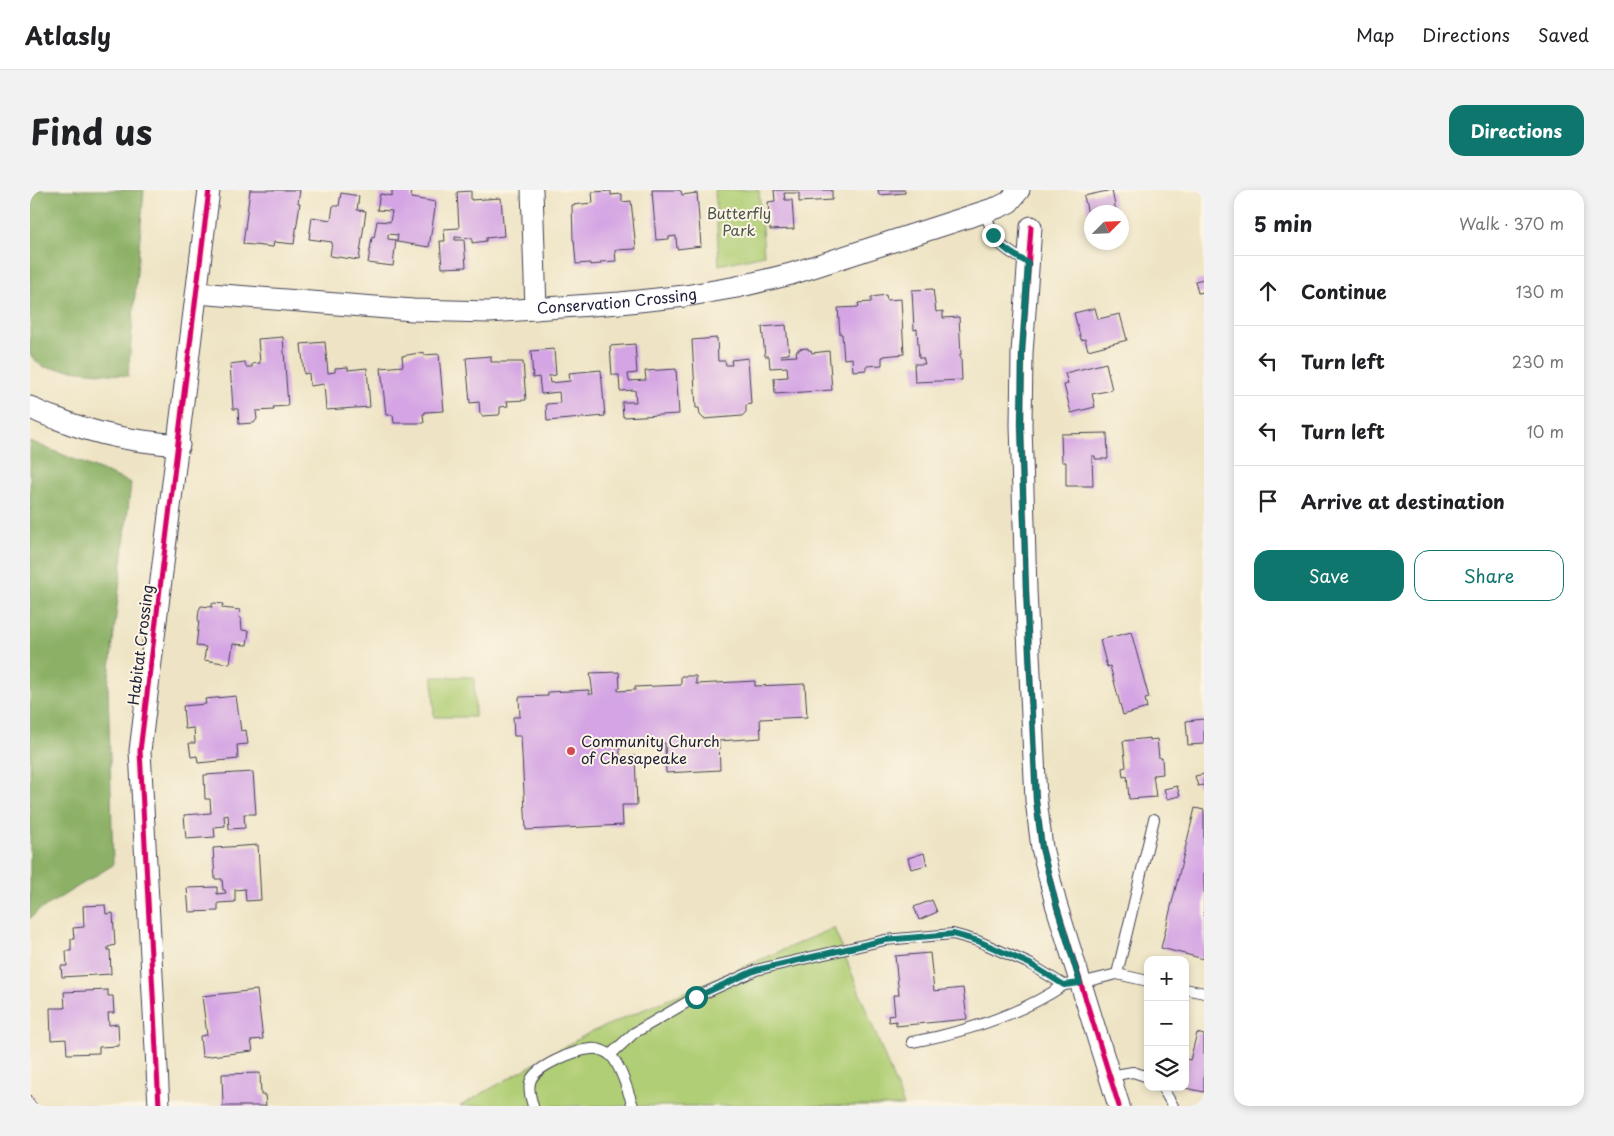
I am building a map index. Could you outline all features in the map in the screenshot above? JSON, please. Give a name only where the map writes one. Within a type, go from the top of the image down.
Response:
[{"type":"street","name":"Habitat Crossing","points":[[159,1106],[140,751],[209,190]]},
{"type":"street","points":[[532,190],[536,309]]},
{"type":"street","name":"Conservation Crossing","points":[[197,293],[413,310],[489,312],[620,304],[685,296],[738,287],[791,274],[985,212],[1010,202],[1019,190]]},
{"type":"street","points":[[1031,227],[1022,353],[1021,434],[1036,800],[1042,848],[1056,904],[1072,984],[1119,1106]]},
{"type":"street","points":[[30,407],[66,423],[100,434],[133,441],[179,445]]},
{"type":"lane","points":[[985,212],[993,235],[998,243],[1028,263]]},
{"type":"lane","points":[[1117,974],[1154,819]]},
{"type":"lane","points":[[610,1055],[634,1033],[696,997],[756,970],[885,940],[953,934],[978,941],[1072,984]]},
{"type":"lane","points":[[912,1042],[952,1034],[986,1023],[1072,984],[1117,974],[1144,980]]},
{"type":"lane","points":[[1189,990],[1204,993]]},
{"type":"lane","points":[[533,1106],[530,1083],[534,1074],[545,1065],[590,1049],[600,1050],[610,1055],[619,1070],[632,1106]]},
{"type":"lane","points":[[1109,1076],[1133,1072],[1144,1075]]},
{"type":"lane","points":[[1164,1091],[1173,1106]]},
{"type":"green space","points":[[30,190],[144,190],[128,376],[43,367],[30,355]]},
{"type":"green space","name":"Butterfly Park","points":[[715,190],[759,190],[764,255],[719,265]]},
{"type":"green space","points":[[30,441],[131,483],[108,686],[113,865],[38,911],[30,919]]},
{"type":"green space","points":[[433,677],[474,677],[475,717],[434,717]]},
{"type":"green space","points":[[834,928],[904,1106],[460,1106],[589,1033]]},
{"type":"building","points":[[250,190],[300,190],[294,244],[274,242],[273,247],[243,244]]},
{"type":"building","points":[[392,190],[412,190],[411,198],[436,202],[429,247],[397,242],[398,235],[388,234],[388,239],[396,240],[393,266],[368,263],[372,237],[374,238],[377,221],[390,222],[392,211],[377,210],[380,194],[392,196]]},
{"type":"building","points":[[652,190],[678,190],[681,191],[682,195],[697,193],[701,246],[677,249],[676,236],[669,237],[669,239],[656,240]]},
{"type":"building","points":[[774,190],[832,190],[832,200],[799,202],[799,193],[784,193],[785,200],[792,200],[794,229],[770,230],[768,202],[775,201]]},
{"type":"building","points":[[878,190],[905,190],[905,193],[879,195]]},
{"type":"building","points":[[1112,190],[1115,205],[1086,205],[1084,196]]},
{"type":"building","points":[[471,191],[471,200],[501,198],[504,236],[486,238],[486,241],[472,243],[472,238],[455,237],[455,240],[464,240],[466,267],[442,268],[440,241],[445,241],[444,229],[459,228],[457,192]]},
{"type":"building","points":[[611,191],[611,195],[622,194],[622,202],[631,201],[636,249],[615,250],[616,261],[590,265],[590,263],[576,264],[572,205],[593,203],[592,192]]},
{"type":"building","points":[[341,193],[359,196],[357,210],[366,211],[359,260],[330,256],[332,242],[309,239],[312,217],[331,220],[333,206],[339,206]]},
{"type":"building","points":[[1204,279],[1204,292],[1198,293],[1195,281]]},
{"type":"building","points":[[933,289],[936,312],[943,311],[943,318],[959,317],[961,355],[959,355],[961,358],[962,380],[915,382],[914,364],[925,364],[923,358],[919,358],[917,329],[914,330],[912,290]]},
{"type":"building","points":[[886,295],[887,300],[901,299],[904,354],[884,356],[882,357],[882,365],[866,366],[866,370],[853,371],[852,358],[844,359],[838,308],[859,307],[858,303],[871,302],[871,297]]},
{"type":"building","points":[[1095,308],[1098,319],[1120,314],[1127,340],[1088,350],[1085,339],[1081,340],[1074,313]]},
{"type":"building","points":[[786,325],[789,354],[780,355],[781,357],[797,356],[796,351],[799,351],[798,349],[808,348],[812,353],[829,351],[832,390],[775,394],[774,378],[788,377],[787,367],[770,368],[769,356],[765,356],[762,327]]},
{"type":"building","points":[[283,337],[288,406],[273,407],[274,410],[256,411],[257,419],[254,423],[239,424],[238,409],[233,409],[230,364],[245,362],[246,367],[252,367],[252,364],[260,363],[258,339]]},
{"type":"building","points":[[717,338],[718,361],[725,361],[726,365],[732,365],[731,360],[748,358],[751,404],[746,405],[746,412],[742,416],[704,419],[700,415],[699,408],[696,408],[692,340]]},
{"type":"building","points":[[325,342],[328,373],[335,372],[335,368],[348,367],[348,370],[367,368],[370,407],[326,410],[324,384],[310,386],[309,373],[304,374],[301,344]]},
{"type":"building","points":[[635,344],[637,373],[628,374],[629,381],[646,380],[645,371],[676,369],[679,414],[623,417],[622,402],[636,402],[635,390],[620,391],[619,375],[612,375],[610,346]]},
{"type":"building","points":[[554,349],[556,375],[549,376],[550,383],[570,381],[569,373],[601,370],[605,416],[547,421],[546,404],[560,403],[559,392],[541,394],[539,377],[533,378],[531,351]]},
{"type":"building","points":[[424,352],[424,355],[439,354],[444,411],[425,412],[423,414],[424,423],[394,423],[393,415],[386,415],[381,368],[403,366],[402,356]]},
{"type":"building","points":[[491,356],[491,362],[523,362],[526,400],[507,401],[508,406],[500,407],[499,415],[482,416],[480,414],[479,402],[470,403],[466,358]]},
{"type":"building","points":[[1106,363],[1112,390],[1092,394],[1095,407],[1071,413],[1064,385],[1068,384],[1065,373]]},
{"type":"building","points":[[1107,433],[1108,459],[1095,459],[1095,456],[1092,456],[1093,486],[1066,486],[1066,462],[1062,462],[1061,434]]},
{"type":"building","points":[[214,603],[223,604],[222,608],[240,610],[239,618],[241,618],[242,630],[249,631],[247,645],[233,644],[230,664],[204,660],[206,647],[196,646],[199,610],[201,606],[212,607]]},
{"type":"building","points":[[1131,632],[1149,698],[1145,699],[1147,708],[1123,715],[1110,666],[1107,667],[1100,640]]},
{"type":"building","name":"Community Church of Chesapeake","points":[[619,672],[620,688],[618,688],[618,691],[635,690],[635,687],[681,685],[681,676],[696,676],[696,684],[755,681],[755,686],[805,684],[807,717],[760,719],[761,738],[719,741],[720,770],[666,773],[665,743],[620,745],[620,757],[635,756],[637,805],[622,805],[623,825],[526,830],[521,736],[514,736],[513,717],[520,717],[519,697],[548,696],[548,692],[589,690],[589,694],[593,694],[590,673]]},
{"type":"building","points":[[236,696],[241,731],[246,730],[248,744],[237,745],[238,759],[198,763],[197,756],[191,757],[189,743],[195,743],[194,728],[185,729],[183,706],[206,704],[205,699]]},
{"type":"building","points":[[1204,719],[1204,744],[1188,745],[1186,721]]},
{"type":"building","points":[[1150,738],[1150,740],[1157,739],[1159,758],[1162,758],[1163,774],[1153,775],[1156,797],[1129,799],[1127,776],[1123,777],[1122,768],[1126,767],[1123,741]]},
{"type":"building","points":[[253,772],[256,814],[244,814],[245,828],[229,829],[228,815],[224,816],[225,826],[214,827],[215,837],[186,839],[184,815],[211,813],[210,799],[205,799],[204,775]]},
{"type":"building","points":[[1204,774],[1204,785],[1198,786],[1195,776]]},
{"type":"building","points":[[1177,786],[1180,796],[1167,799],[1164,789]]},
{"type":"building","points":[[1195,808],[1204,810],[1204,959],[1161,948]]},
{"type":"building","points":[[258,845],[261,900],[246,901],[245,889],[235,890],[235,902],[218,903],[218,911],[189,912],[187,888],[217,887],[217,894],[226,893],[223,890],[222,879],[215,879],[213,848]]},
{"type":"building","points":[[924,853],[927,865],[911,869],[908,858]]},
{"type":"building","points":[[932,900],[937,912],[919,920],[914,907]]},
{"type":"building","points":[[105,905],[106,914],[113,913],[115,945],[108,947],[108,950],[110,950],[111,974],[62,977],[61,966],[67,966],[66,951],[71,951],[71,939],[74,939],[73,928],[84,927],[83,906]]},
{"type":"building","points":[[930,953],[934,991],[963,988],[967,1019],[896,1026],[896,1021],[889,1022],[888,1016],[895,1015],[893,995],[899,995],[895,956]]},
{"type":"building","points":[[108,990],[108,996],[113,996],[114,1013],[108,1013],[109,1025],[118,1024],[119,1046],[99,1047],[99,1053],[67,1054],[66,1039],[51,1040],[50,1008],[65,1008],[64,992]]},
{"type":"building","points":[[257,990],[263,1039],[251,1040],[253,1051],[202,1057],[200,1036],[207,1035],[202,996]]},
{"type":"building","points":[[1197,1033],[1204,1035],[1204,1092],[1189,1089],[1190,1060]]},
{"type":"building","points":[[260,1073],[261,1095],[265,1095],[266,1106],[223,1106],[222,1074]]},
{"type":"building","points":[[30,1095],[36,1104],[34,1106],[30,1106]]},
{"type":"cycle path","points":[[159,1106],[140,751],[209,190]]},
{"type":"cycle path","points":[[1031,227],[1022,353],[1021,425],[1026,590],[1036,800],[1042,848],[1056,904],[1119,1106]]},
{"type":"place","name":"Community Church of Chesapeake","points":[[571,751]]},
{"type":"route","points":[[696,997],[756,970],[885,940],[953,934],[978,941],[1030,964],[1064,985],[1080,983],[1056,904],[1042,848],[1036,800],[1026,590],[1021,425],[1022,353],[1028,263],[1006,250],[993,235]]}]
